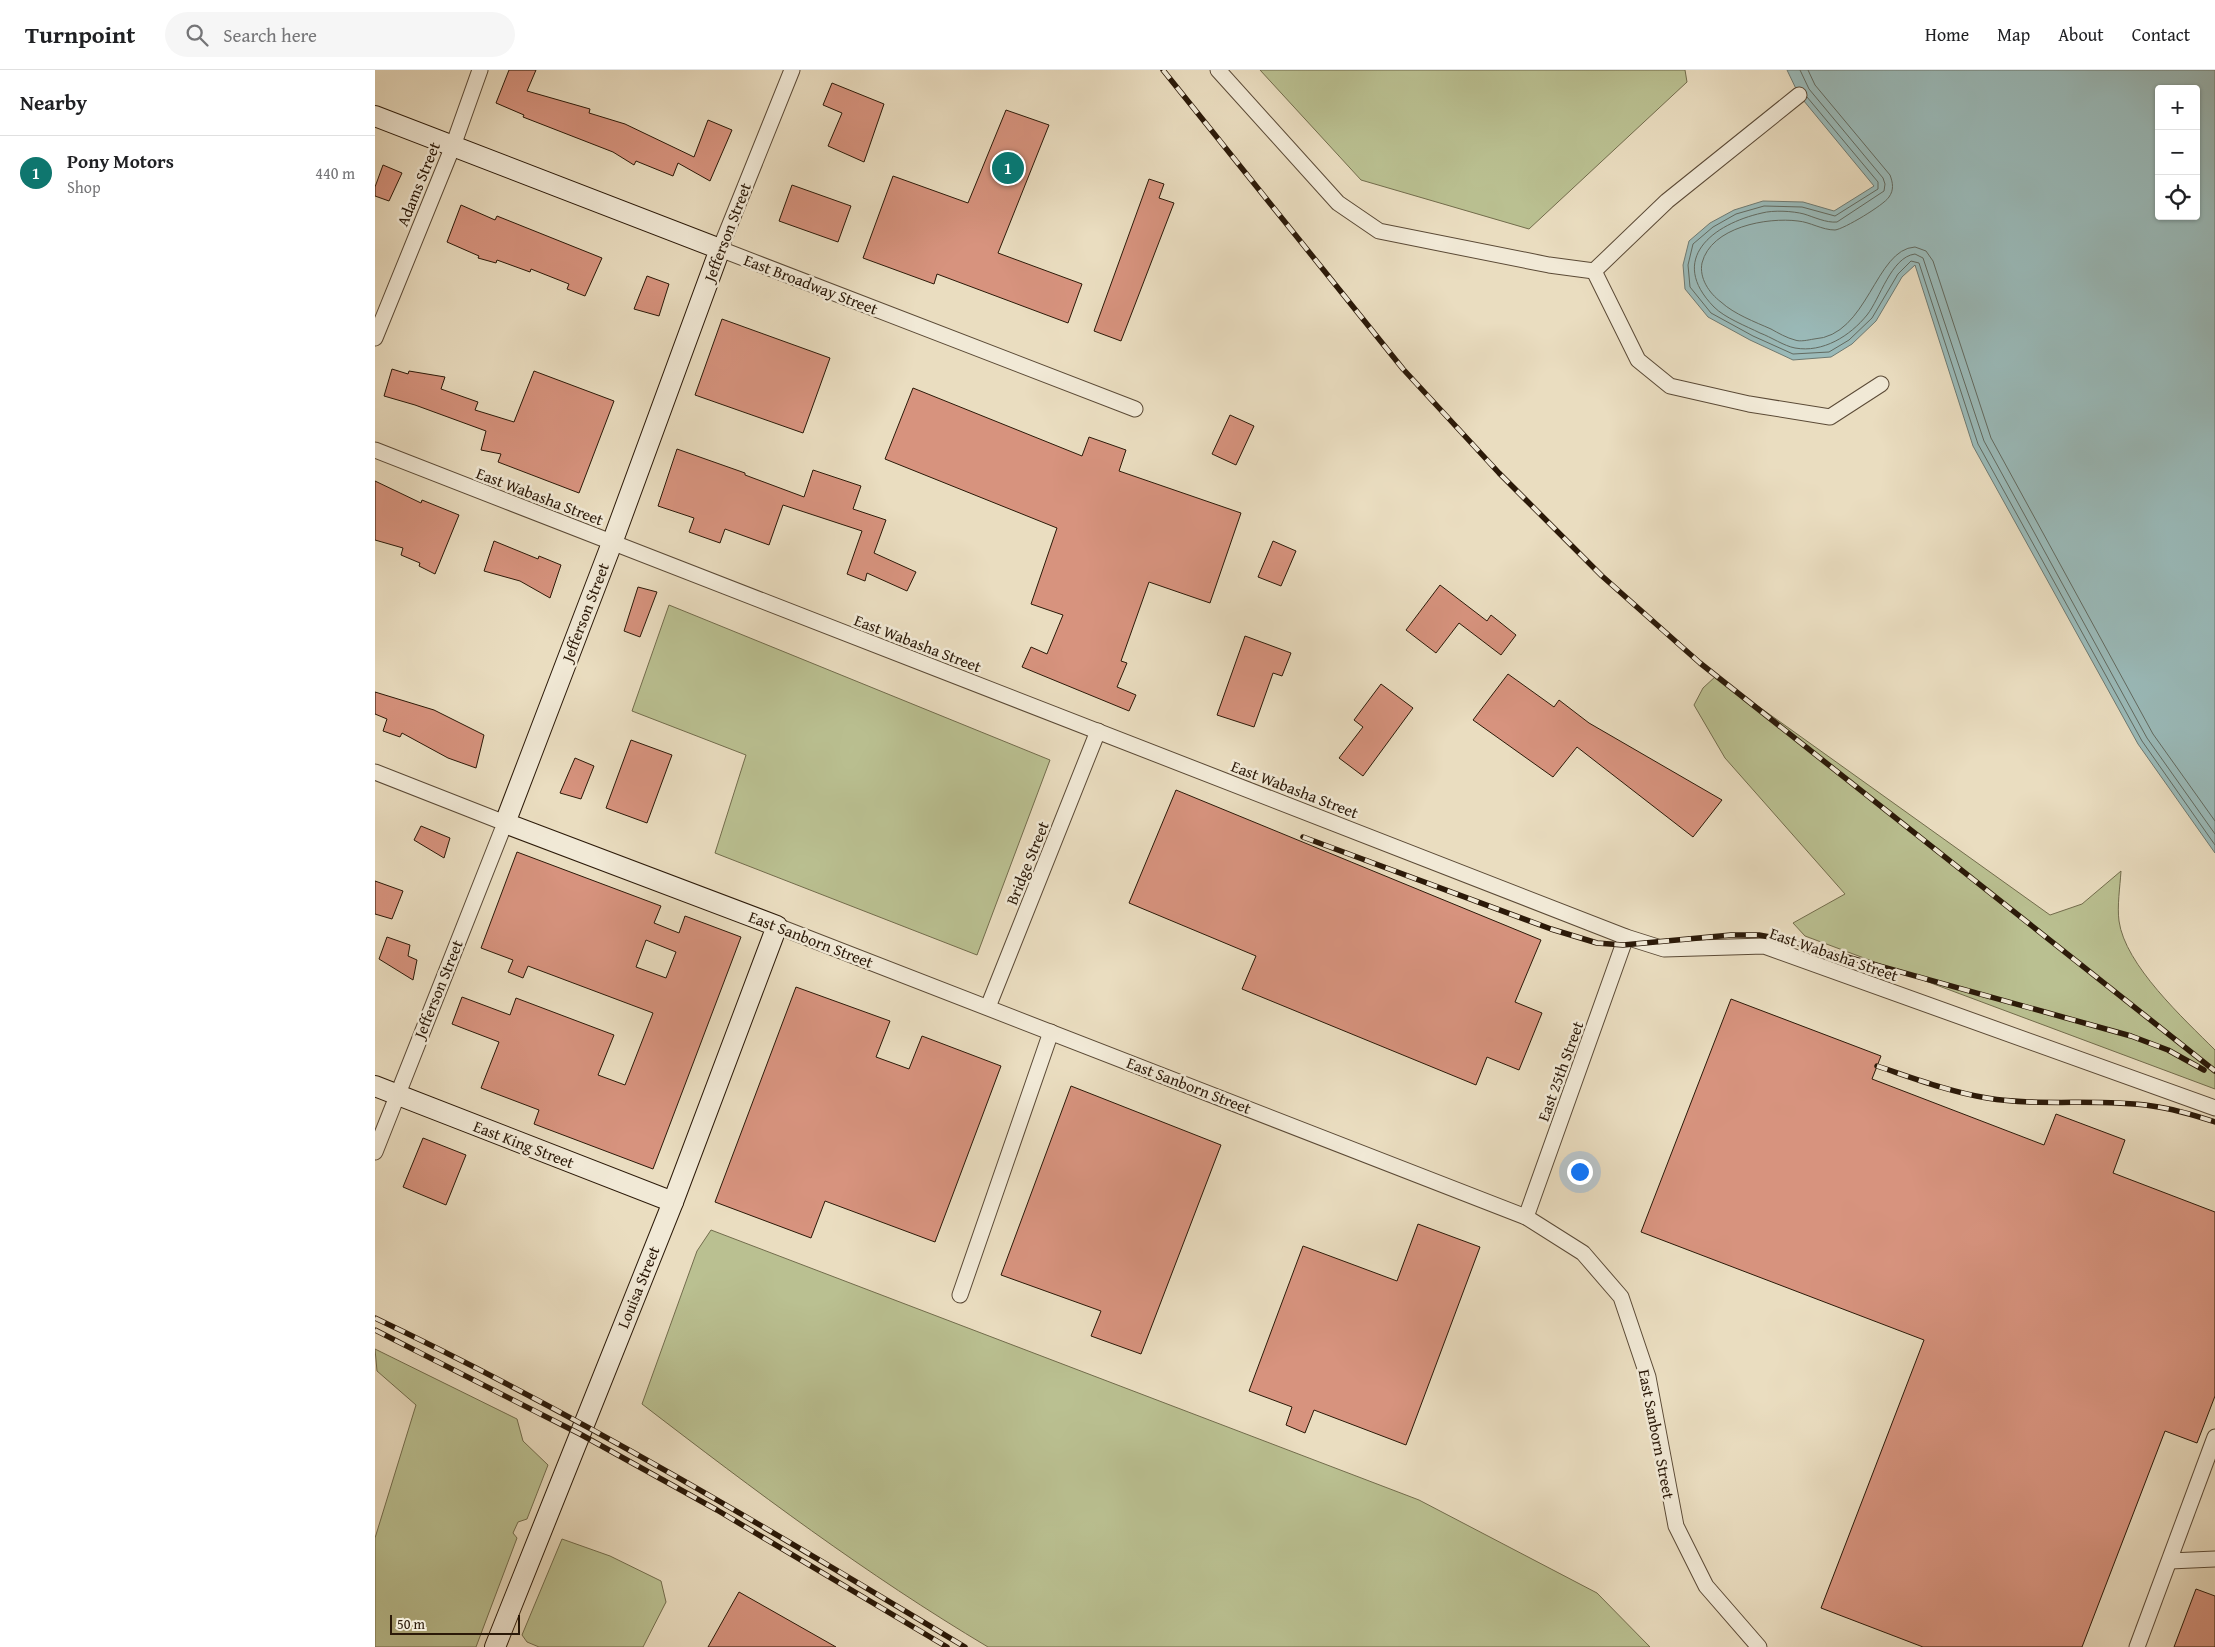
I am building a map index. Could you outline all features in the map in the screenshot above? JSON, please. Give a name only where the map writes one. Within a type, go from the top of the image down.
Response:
[{"type":"street","name":"Adams Street","points":[[375,338],[453,146],[480,70]]},
{"type":"street","name":"Jefferson Street","points":[[375,1152],[396,1094],[505,823],[612,543],[720,249],[792,70]]},
{"type":"street","points":[[1218,70],[1338,203],[1379,231],[1549,265],[1594,271]]},
{"type":"street","points":[[1594,271],[1667,201],[1799,95]]},
{"type":"street","name":"East Broadway Street","points":[[375,116],[1135,409]]},
{"type":"street","points":[[1594,271],[1638,360],[1670,386],[1749,404],[1830,417],[1881,384]]},
{"type":"street","name":"East Wabasha Street","points":[[375,450],[1626,937],[1664,949],[1764,946],[2215,1108]]},
{"type":"street","name":"Bridge Street","points":[[988,1008],[1098,732]]},
{"type":"street","name":"East Sanborn Street","points":[[375,772],[1526,1217],[1583,1253],[1621,1296],[1648,1377],[1676,1526],[1706,1586],[1759,1647]]},
{"type":"street","name":"Louisa Street","points":[[495,1647],[673,1202],[777,926]]},
{"type":"street","name":"East 25th Street","points":[[1526,1217],[1626,937]]},
{"type":"street","points":[[960,1295],[1051,1032]]},
{"type":"street","name":"East King Street","points":[[375,1086],[673,1202]]},
{"type":"street","points":[[2137,1647],[2215,1437]]},
{"type":"street","points":[[2170,1561],[2215,1558]]},
{"type":"green space","points":[[1260,70],[1685,70],[1687,82],[1529,229],[1361,180]]},
{"type":"green space","points":[[669,605],[1050,760],[977,955],[715,853],[746,755],[632,711]]},
{"type":"green space","points":[[1716,676],[2050,915],[2082,904],[2121,871],[2118,915],[2124,938],[2144,973],[2173,1007],[2215,1050],[2215,1089],[1805,936],[1793,923],[1845,894],[1725,758],[1694,705],[1703,688]]},
{"type":"green space","points":[[711,1230],[1419,1500],[1597,1593],[1650,1647],[988,1647],[899,1591],[812,1531],[642,1404],[697,1251]]},
{"type":"green space","points":[[375,1349],[517,1419],[523,1441],[548,1465],[527,1519],[518,1522],[513,1533],[517,1538],[476,1647],[375,1647],[375,1538],[416,1405],[377,1371]]},
{"type":"green space","points":[[562,1539],[610,1556],[661,1581],[666,1602],[643,1647],[539,1647],[527,1642],[522,1635]]},
{"type":"water","points":[[1787,70],[2215,70],[2215,853],[2138,744],[1973,446],[1915,265],[1902,277],[1876,321],[1852,344],[1831,357],[1793,360],[1750,340],[1708,317],[1685,289],[1683,265],[1689,241],[1710,223],[1734,210],[1763,201],[1803,202],[1834,211],[1874,186],[1799,95]]},
{"type":"building","points":[[509,70],[536,70],[527,91],[590,109],[589,113],[625,124],[694,157],[708,120],[732,130],[710,181],[678,163],[673,176],[636,161],[634,165],[613,152],[523,117],[524,115],[496,103]]},
{"type":"building","points":[[832,83],[884,104],[864,162],[828,146],[842,113],[823,105]]},
{"type":"building","points":[[1006,110],[1049,125],[998,253],[1082,284],[1068,323],[937,274],[934,284],[863,258],[893,176],[968,203]]},
{"type":"building","points":[[383,165],[402,173],[389,201],[375,196],[375,187]]},
{"type":"building","points":[[1149,179],[1164,184],[1159,198],[1174,203],[1121,341],[1094,331]]},
{"type":"building","points":[[792,185],[851,206],[838,242],[779,221]]},
{"type":"building","points":[[461,205],[495,220],[497,216],[602,258],[585,296],[567,289],[569,284],[531,269],[530,272],[497,260],[496,263],[478,258],[479,256],[447,242]]},
{"type":"building","points":[[647,276],[669,284],[659,316],[634,309]]},
{"type":"building","points":[[722,319],[830,358],[803,433],[695,395]]},
{"type":"building","points":[[392,369],[408,374],[409,371],[445,377],[441,389],[478,402],[475,410],[514,422],[534,371],[614,401],[579,493],[498,462],[501,454],[481,450],[486,431],[415,405],[384,396]]},
{"type":"building","points":[[913,388],[1082,456],[1089,437],[1126,450],[1119,471],[1241,513],[1210,603],[1149,582],[1121,661],[1127,663],[1117,687],[1136,695],[1129,711],[1022,667],[1031,647],[1047,654],[1063,615],[1031,604],[1057,528],[885,459]]},
{"type":"building","points":[[1230,415],[1254,426],[1236,465],[1212,454]]},
{"type":"building","points":[[677,449],[745,473],[745,475],[804,497],[813,470],[861,486],[853,509],[886,520],[874,553],[916,572],[907,591],[867,573],[865,581],[847,574],[862,531],[783,505],[769,545],[725,529],[720,543],[689,532],[694,518],[658,506]]},
{"type":"building","points":[[375,481],[421,503],[422,500],[459,515],[435,574],[419,566],[420,563],[401,555],[403,548],[375,540]]},
{"type":"building","points":[[494,541],[538,559],[539,556],[561,565],[550,598],[520,581],[484,571]]},
{"type":"building","points":[[1273,541],[1296,551],[1281,586],[1258,577]]},
{"type":"building","points":[[1440,585],[1487,621],[1491,615],[1516,635],[1501,655],[1459,623],[1436,653],[1406,630]]},
{"type":"building","points":[[638,587],[657,592],[640,637],[624,631]]},
{"type":"building","points":[[1245,636],[1291,653],[1282,676],[1273,673],[1254,727],[1217,715]]},
{"type":"building","points":[[1508,674],[1554,707],[1559,700],[1589,723],[1722,800],[1693,837],[1577,747],[1553,777],[1473,720]]},
{"type":"building","points":[[1381,684],[1413,708],[1363,776],[1339,758],[1363,727],[1354,720]]},
{"type":"building","points":[[375,692],[434,710],[484,735],[476,768],[448,758],[402,733],[400,737],[383,731],[387,719],[375,714]]},
{"type":"building","points":[[631,740],[672,755],[647,823],[606,808]]},
{"type":"building","points":[[575,758],[594,766],[581,799],[560,793]]},
{"type":"building","points":[[1176,790],[1541,940],[1515,1002],[1542,1013],[1519,1070],[1487,1057],[1476,1085],[1242,989],[1256,956],[1129,903]]},
{"type":"building","points":[[421,826],[450,838],[444,858],[414,840]]},
{"type":"building","points":[[517,852],[661,906],[654,923],[679,933],[685,916],[741,937],[653,1169],[534,1124],[539,1110],[481,1088],[499,1042],[452,1024],[462,997],[510,1015],[516,998],[614,1035],[598,1075],[625,1085],[653,1013],[528,966],[523,978],[508,972],[513,960],[481,948]],"holes":[[[646,940],[676,952],[666,978],[636,967]]]},
{"type":"building","points":[[375,881],[403,891],[392,919],[375,914]]},
{"type":"building","points":[[387,937],[410,945],[408,956],[417,960],[413,980],[379,959]]},
{"type":"building","points":[[796,987],[890,1021],[876,1057],[909,1069],[922,1036],[1001,1066],[935,1242],[825,1201],[811,1238],[715,1202]]},
{"type":"building","points":[[1731,999],[1881,1056],[1872,1079],[2044,1145],[2056,1114],[2125,1140],[2113,1173],[2215,1212],[2215,1396],[2197,1443],[2165,1431],[2082,1647],[1923,1647],[1821,1608],[1924,1340],[1641,1232]]},
{"type":"building","points":[[1071,1086],[1221,1145],[1141,1354],[1091,1336],[1101,1311],[1001,1275]]},
{"type":"building","points":[[423,1138],[466,1155],[446,1205],[403,1187]]},
{"type":"building","points":[[1418,1224],[1480,1247],[1406,1445],[1314,1410],[1305,1433],[1286,1425],[1292,1407],[1249,1391],[1303,1246],[1397,1281]]},
{"type":"building","points":[[2196,1589],[2215,1596],[2215,1647],[2174,1647]]},
{"type":"building","points":[[739,1592],[836,1647],[708,1647]]},
{"type":"railway","points":[[1163,70],[1403,369],[1499,473],[1602,576],[1700,663],[2215,1071]]},
{"type":"railway","points":[[1303,837],[1551,929],[1597,943],[1623,945],[1731,935],[1759,935],[1786,940],[2131,1036],[2168,1050],[2204,1070]]},
{"type":"railway","points":[[1877,1066],[1945,1088],[1987,1098],[2028,1102],[2111,1103],[2152,1106],[2215,1122]]},
{"type":"railway","points":[[375,1318],[526,1394],[674,1475],[965,1647]]},
{"type":"railway","points":[[375,1330],[580,1434],[717,1510],[947,1647]]},
{"type":"place","name":"Pony Motors","points":[[1008,168]]}]
